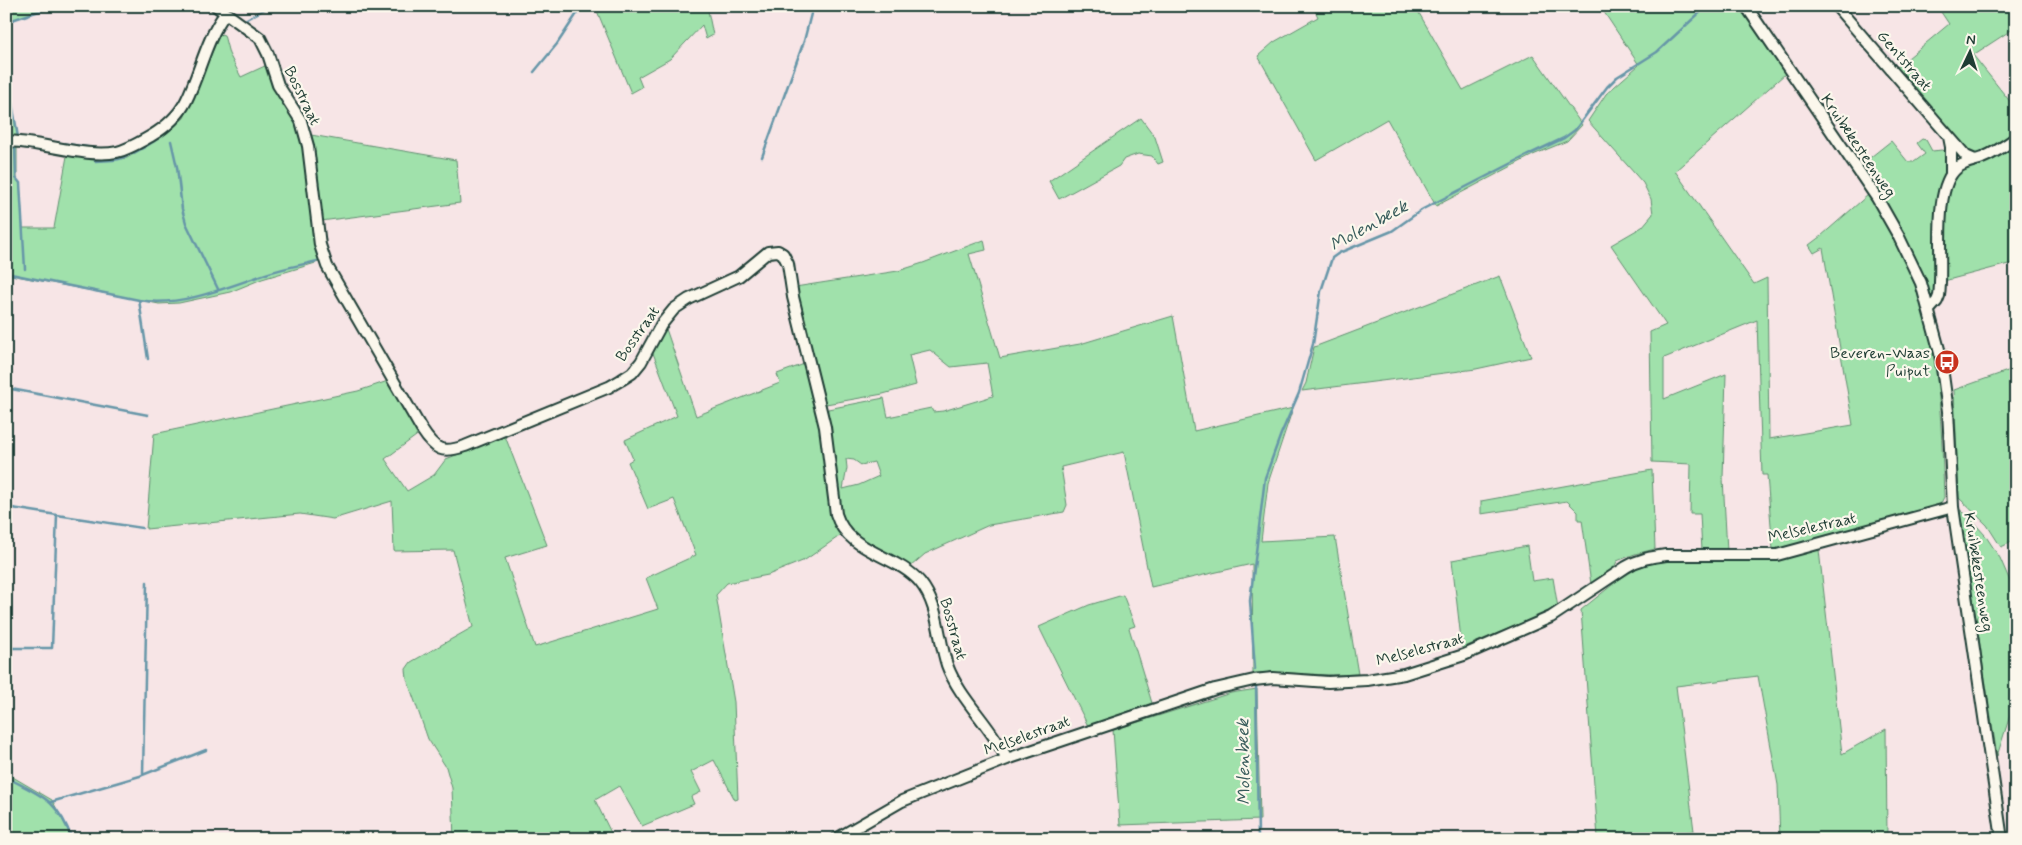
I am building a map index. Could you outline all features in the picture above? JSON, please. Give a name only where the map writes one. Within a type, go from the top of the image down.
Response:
[{"type":"street","name":"Bosstraat","points":[[216,6],[255,33],[264,44],[278,85],[294,108],[305,133],[320,245],[327,266],[422,430],[429,441],[442,450],[448,451],[465,446],[608,388],[632,373],[641,362],[660,325],[674,309],[739,276],[768,252],[778,251],[782,254],[788,264],[792,297],[825,426],[836,514],[839,524],[846,534],[856,542],[908,572],[920,582],[932,603],[948,667],[966,699],[1006,759]]},
{"type":"street","name":"Kruibekesteenweg","points":[[1746,6],[1881,206],[1906,250],[1921,283],[1940,353],[1948,411],[1952,507],[2002,839]]},
{"type":"street","name":"Gentstraat","points":[[1836,6],[1966,156],[1975,160]]},
{"type":"street","points":[[6,141],[34,143],[100,153],[115,153],[150,137],[170,123],[186,101],[210,41],[225,14]]},
{"type":"street","points":[[1929,310],[1939,296],[1940,217],[1942,202],[1950,175],[1951,148],[1948,136]]},
{"type":"street","points":[[1950,175],[1958,167],[1993,153],[2016,138]]},
{"type":"street","name":"Melselestraat","points":[[836,839],[902,801],[1006,759],[1153,709],[1238,683],[1273,678],[1328,682],[1367,680],[1404,674],[1444,662],[1496,642],[1551,617],[1626,567],[1649,557],[1666,555],[1777,555],[1952,507]]},
{"type":"green space","points":[[6,6],[54,6],[6,22]]},
{"type":"green space","points":[[595,6],[707,6],[713,35],[706,39],[702,25],[670,59],[638,77],[642,87],[631,93]]},
{"type":"green space","points":[[1313,6],[1415,6],[1463,90],[1533,55],[1582,125],[1567,141],[1533,155],[1436,206],[1387,119],[1316,160],[1258,56],[1274,42],[1318,17]]},
{"type":"green space","points":[[1600,6],[1739,6],[1785,74],[1675,171],[1754,284],[1767,278],[1769,439],[1853,425],[1823,248],[1814,253],[1809,245],[1868,195],[1907,267],[1928,326],[1935,364],[1941,421],[1944,497],[1940,505],[1817,540],[1773,550],[1767,475],[1762,475],[1757,320],[1664,358],[1664,399],[1726,374],[1723,478],[1727,551],[1702,551],[1700,514],[1690,514],[1691,464],[1652,462],[1650,332],[1666,325],[1611,245],[1642,227],[1653,214],[1651,199],[1643,183],[1588,121],[1606,94],[1639,65]]},
{"type":"green space","points":[[1937,6],[2016,6],[2013,9],[2016,13],[2016,27],[1973,55],[2016,109],[2016,134],[1977,154],[1970,152],[1896,68],[1949,24]]},
{"type":"green space","points":[[220,34],[224,35],[229,54],[241,77],[267,65],[298,122],[305,145],[319,262],[262,279],[230,292],[179,303],[159,304],[6,274],[6,146],[17,146],[17,179],[20,183],[23,228],[54,228],[67,156],[110,160],[127,158],[158,139],[184,118]]},
{"type":"green space","points":[[6,69],[18,137],[6,138]]},
{"type":"green space","points":[[1141,118],[1155,137],[1163,162],[1158,164],[1152,156],[1138,154],[1124,159],[1119,166],[1059,199],[1049,181]]},
{"type":"green space","points":[[311,135],[456,160],[460,203],[321,221]]},
{"type":"green space","points":[[1922,139],[1926,140],[1932,151],[1942,150],[1949,157],[1935,294],[1931,295],[1903,232],[1862,164],[1891,141],[1908,162],[1914,162],[1925,154],[1917,143]]},
{"type":"green space","points":[[2016,147],[2016,262],[1944,281],[1945,211],[1951,185],[1965,169],[1995,158]]},
{"type":"green space","points":[[984,240],[986,250],[969,254],[1000,358],[1080,344],[1173,316],[1194,431],[1293,408],[1268,483],[1261,541],[1335,537],[1358,674],[1253,673],[1252,564],[1151,587],[1124,452],[1061,467],[1067,505],[1064,512],[989,525],[925,554],[910,567],[863,543],[848,530],[840,516],[836,462],[827,415],[828,409],[884,398],[888,417],[931,408],[933,412],[943,411],[993,396],[987,363],[951,367],[930,350],[909,355],[916,385],[883,394],[826,404],[795,287],[898,271]],"holes":[[[846,459],[854,460],[861,465],[874,462],[879,476],[859,485],[843,489],[847,468]]]},
{"type":"green space","points":[[1500,276],[1531,357],[1476,369],[1302,391],[1306,383],[1314,347]]},
{"type":"green space","points":[[665,326],[696,416],[780,383],[777,374],[807,363],[820,408],[837,529],[841,535],[805,560],[768,575],[727,583],[716,595],[734,702],[738,799],[735,800],[714,760],[691,772],[701,792],[691,797],[694,804],[642,826],[619,786],[595,800],[614,839],[454,839],[452,788],[446,767],[428,739],[407,679],[406,669],[411,662],[473,627],[453,550],[394,551],[392,501],[333,519],[300,514],[146,529],[154,434],[358,391],[388,381],[420,433],[385,459],[407,491],[434,475],[446,459],[505,436],[547,545],[505,558],[535,647],[658,609],[646,578],[696,555],[674,499],[648,509],[628,462],[633,459],[625,440],[677,416],[653,353]]},
{"type":"green space","points":[[2016,368],[2016,540],[2001,547],[1987,525],[1959,498],[1954,390]]},
{"type":"green space","points":[[1652,470],[1655,549],[1617,561],[1610,572],[1591,584],[1582,520],[1578,520],[1578,512],[1567,501],[1481,514],[1481,501]]},
{"type":"green space","points":[[1959,509],[1985,535],[2000,558],[2016,595],[2016,697],[1997,756]]},
{"type":"green space","points":[[1527,546],[1532,581],[1553,578],[1558,608],[1462,648],[1452,560]]},
{"type":"green space","points":[[1819,550],[1842,754],[1886,729],[1887,839],[1780,839],[1778,785],[1758,676],[1676,686],[1694,831],[1598,838],[1581,610],[1617,581],[1642,565],[1667,561],[1734,561]]},
{"type":"green space","points":[[1123,595],[1135,626],[1129,628],[1152,703],[1088,726],[1039,627],[1089,605]]},
{"type":"green space","points":[[1257,689],[1260,820],[1120,825],[1113,730],[1231,693]]},
{"type":"green space","points":[[6,773],[52,800],[73,839],[6,839]]},
{"type":"waterway","points":[[6,22],[54,6]]},
{"type":"waterway","points":[[243,21],[270,6]]},
{"type":"waterway","points":[[534,72],[557,44],[582,6]]},
{"type":"waterway","points":[[762,157],[804,41],[813,6]]},
{"type":"waterway","name":"Molenbeek","points":[[1255,669],[1250,601],[1265,478],[1299,393],[1313,344],[1321,291],[1332,258],[1339,253],[1392,231],[1423,209],[1564,138],[1575,130],[1607,87],[1617,77],[1657,52],[1707,6]]},
{"type":"waterway","points":[[218,34],[222,29]]},
{"type":"waterway","points":[[6,69],[18,137]]},
{"type":"waterway","points":[[95,161],[119,159],[135,152],[164,135],[183,114]]},
{"type":"waterway","points":[[47,141],[101,149]]},
{"type":"waterway","points":[[171,141],[186,223],[218,289]]},
{"type":"waterway","points":[[15,145],[16,178],[20,183],[25,269]]},
{"type":"waterway","points":[[139,300],[154,302],[187,299],[279,270],[318,261]]},
{"type":"waterway","points":[[6,273],[139,300],[148,359]]},
{"type":"waterway","points":[[6,388],[148,415]]},
{"type":"waterway","points":[[6,507],[57,515],[52,648],[6,648]]},
{"type":"waterway","points":[[57,515],[142,528]]},
{"type":"waterway","points":[[143,774],[147,582]]},
{"type":"waterway","name":"Molenbeek","points":[[1256,684],[1258,839]]},
{"type":"waterway","points":[[51,802],[140,776],[206,750]]},
{"type":"waterway","points":[[6,777],[38,794],[54,806],[72,839]]},
{"type":"place","name":"Beveren-Waas Puiput","points":[[1947,362]]}]
